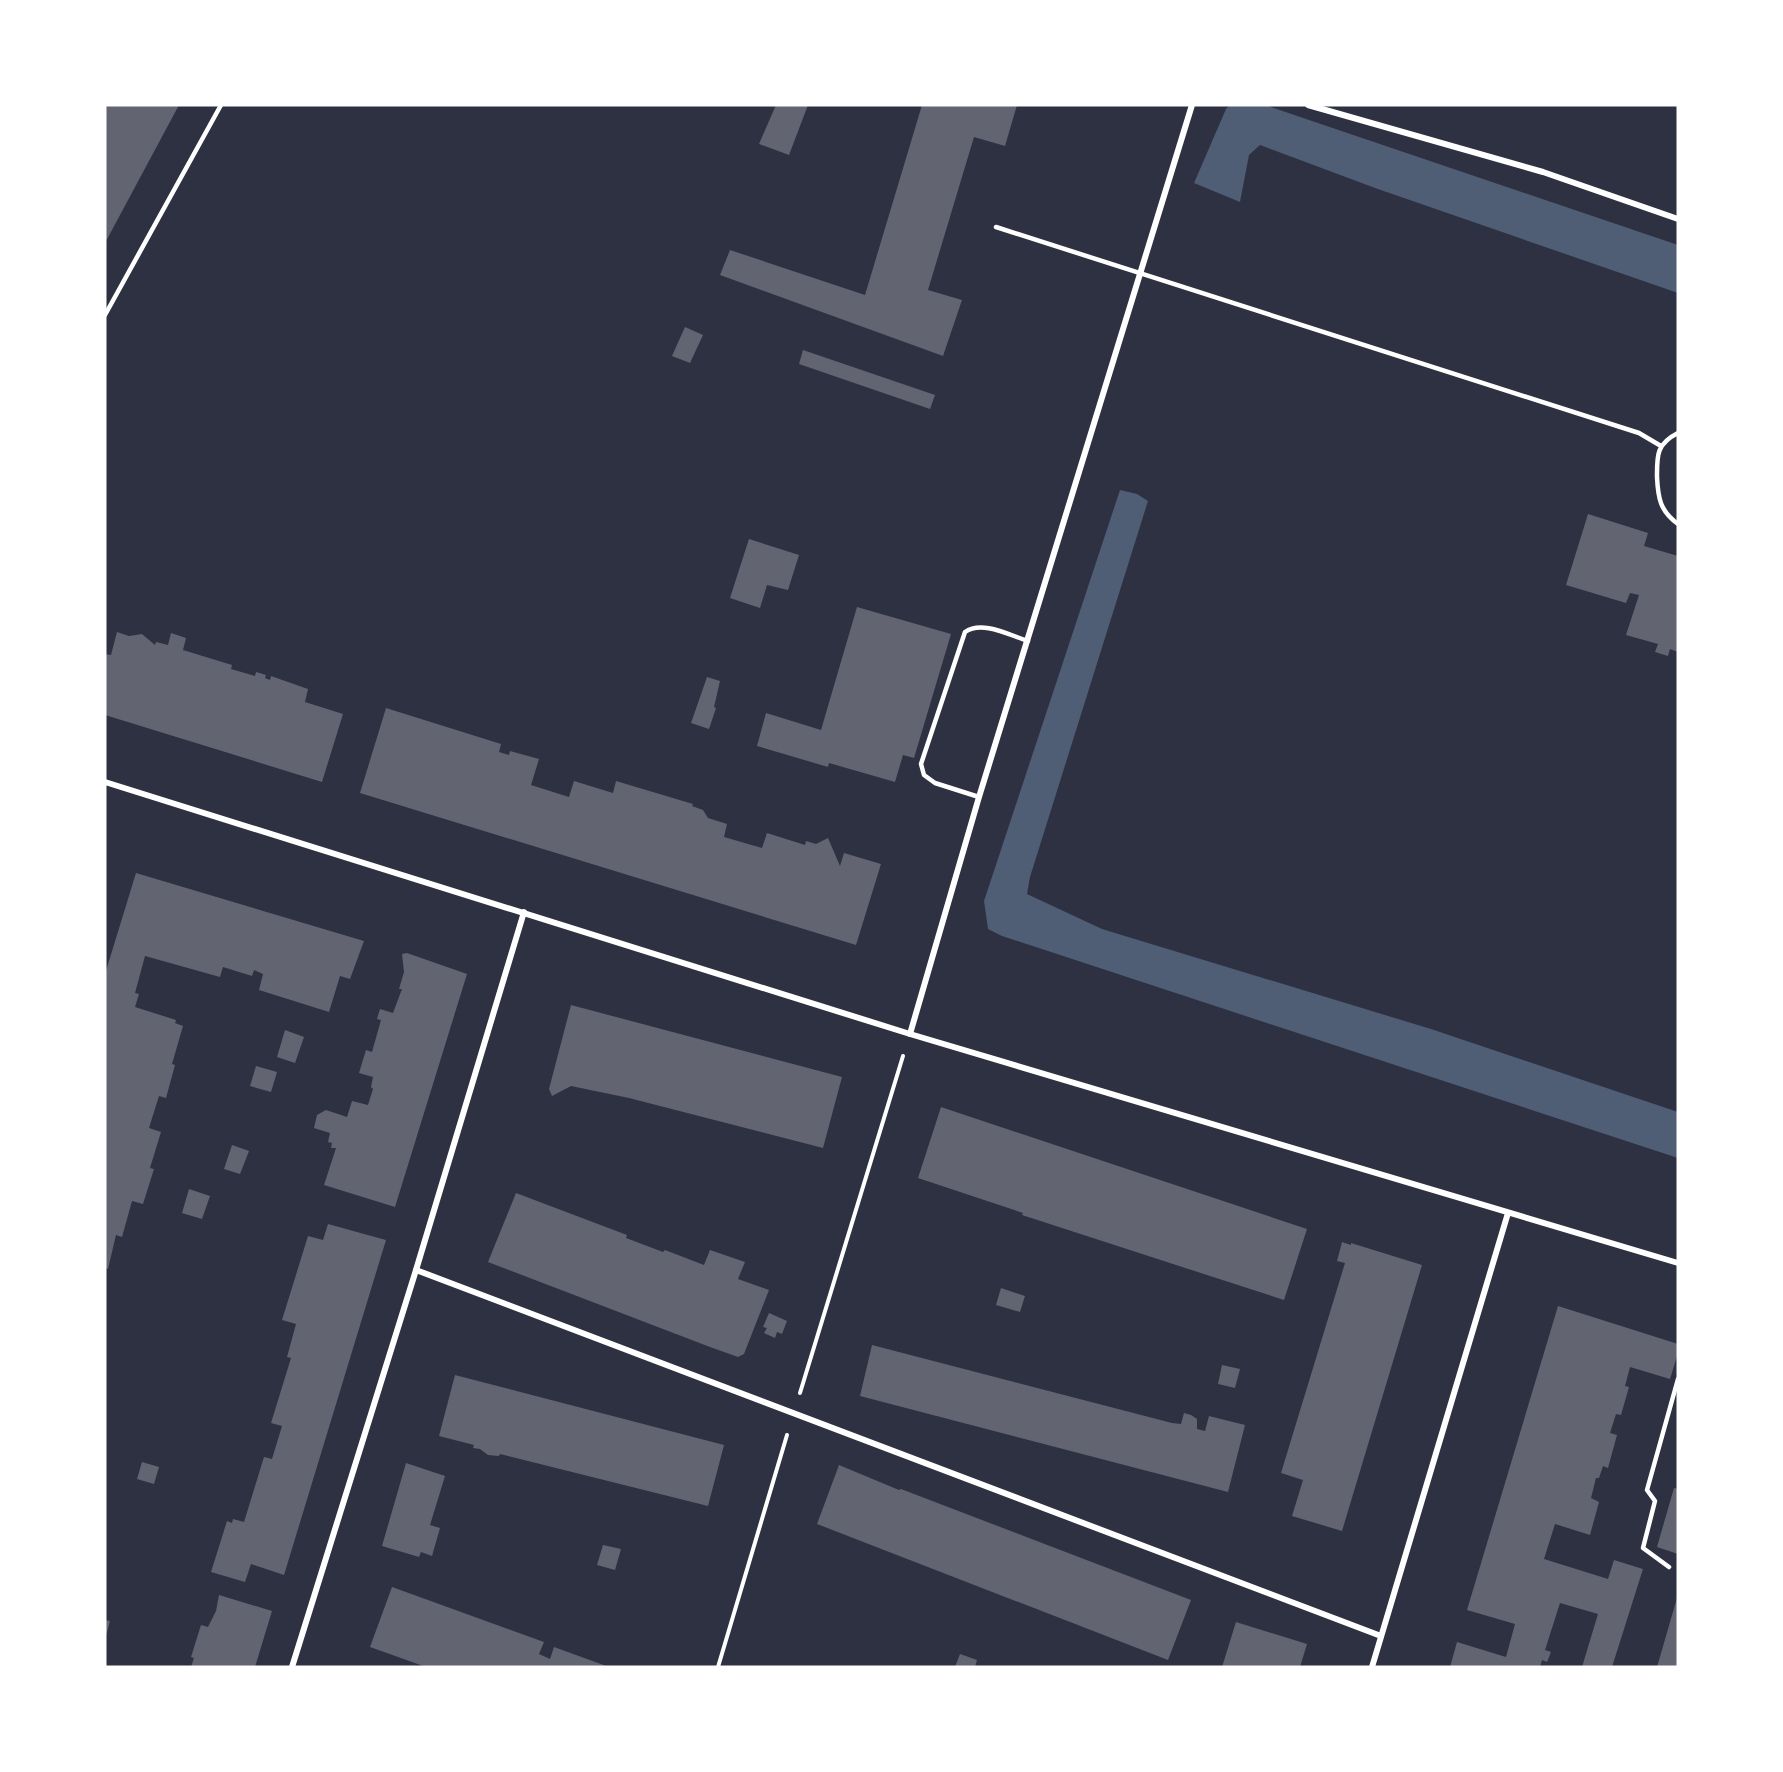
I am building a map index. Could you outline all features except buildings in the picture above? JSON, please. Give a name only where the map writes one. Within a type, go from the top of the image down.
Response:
[{"type":"street","points":[[910,1034],[980,797],[1192,105]]},
{"type":"street","points":[[1308,105],[1543,172],[1678,219]]},
{"type":"street","points":[[105,782],[910,1034],[1678,1263]]},
{"type":"street","points":[[292,1667],[416,1270],[524,912]]},
{"type":"street","points":[[1372,1667],[1508,1213]]},
{"type":"street","points":[[416,1270],[1381,1636]]},
{"type":"lane","points":[[105,315],[222,105]]},
{"type":"lane","points":[[996,227],[1639,433],[1661,446]]},
{"type":"lane","points":[[1678,433],[1661,446],[1656,460],[1657,493],[1667,516],[1678,524]]},
{"type":"lane","points":[[980,797],[936,783],[924,775],[921,764],[965,632],[971,628],[985,627],[1028,641]]},
{"type":"lane","points":[[1669,1567],[1643,1548],[1655,1501],[1647,1490],[1678,1379]]},
{"type":"path","points":[[718,1667],[910,1034]]},
{"type":"water","points":[[1230,105],[1265,105],[1678,245],[1678,293],[1375,188],[1260,145],[1249,155],[1240,202],[1194,183],[1226,109]]},
{"type":"water","points":[[1120,490],[1137,494],[1148,501],[1030,877],[1027,894],[1102,929],[1431,1029],[1678,1112],[1678,1158],[1002,936],[988,929],[984,901]]}]
